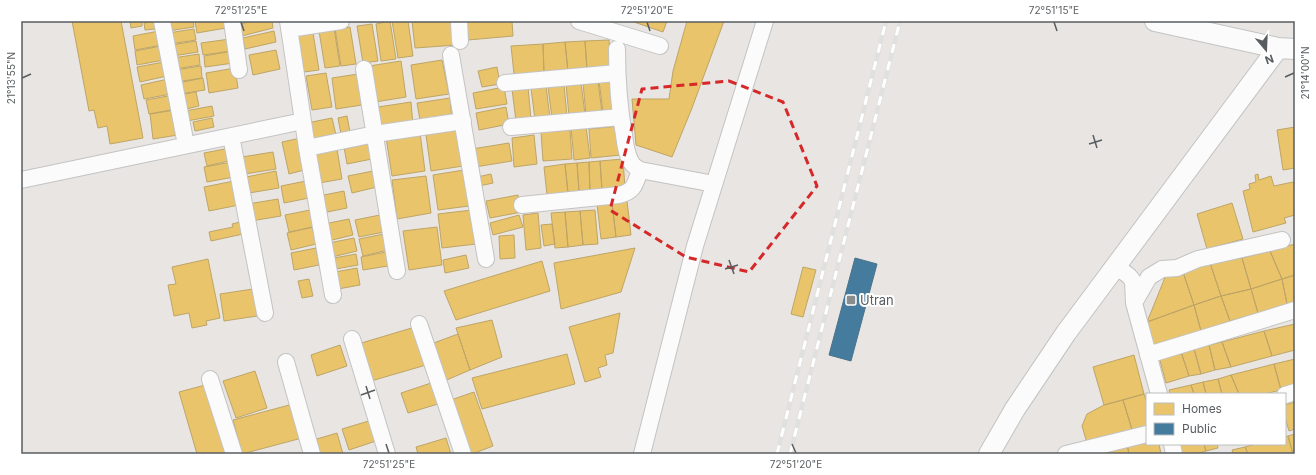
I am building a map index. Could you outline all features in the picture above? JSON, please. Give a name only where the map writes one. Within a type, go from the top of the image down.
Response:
[{"type":"street","points":[[162,21],[186,145]]},
{"type":"street","points":[[232,21],[239,70]]},
{"type":"street","points":[[333,295],[307,148],[288,25],[341,21]]},
{"type":"street","points":[[460,21],[460,41]]},
{"type":"street","points":[[579,21],[660,46]]},
{"type":"street","points":[[642,454],[695,246],[765,21]]},
{"type":"street","points":[[989,454],[1015,409],[1066,333],[1116,266],[1287,49],[1155,21]]},
{"type":"street","points":[[617,49],[617,73],[621,117],[625,143],[631,162],[640,170],[714,184]]},
{"type":"street","points":[[451,55],[486,259]]},
{"type":"street","points":[[364,68],[398,271]]},
{"type":"street","points":[[505,83],[617,73]]},
{"type":"street","points":[[511,127],[621,117]]},
{"type":"street","points":[[21,180],[303,121]]},
{"type":"street","points":[[307,148],[375,134],[463,121]]},
{"type":"street","points":[[231,136],[265,313]]},
{"type":"street","points":[[522,205],[628,193],[634,187],[640,170]]},
{"type":"street","points":[[1134,303],[1149,277],[1162,269],[1177,268],[1198,259],[1282,240]]},
{"type":"street","points":[[1116,266],[1133,281],[1134,303],[1159,393]]},
{"type":"street","points":[[1148,354],[1295,310]]},
{"type":"street","points":[[420,324],[463,454]]},
{"type":"street","points":[[352,339],[387,454]]},
{"type":"street","points":[[286,362],[312,454]]},
{"type":"street","points":[[210,379],[234,454]]},
{"type":"street","points":[[1066,454],[1146,434]]},
{"type":"highlighted area","points":[[729,81],[783,102],[817,186],[749,272],[686,257],[610,210],[642,89]]},
{"type":"building: Homes","points":[[72,21],[121,21],[143,138],[110,144],[107,126],[98,128],[94,110],[89,111]]},
{"type":"building: Homes","points":[[130,21],[142,21],[142,26],[131,28]]},
{"type":"building: Homes","points":[[155,21],[156,29],[145,30],[144,23]]},
{"type":"building: Homes","points":[[167,21],[193,21],[194,27],[168,31]]},
{"type":"building: Homes","points":[[195,21],[225,21],[226,28],[197,33]]},
{"type":"building: Homes","points":[[254,21],[272,21],[273,28],[242,36],[240,24]]},
{"type":"building: Homes","points":[[390,21],[396,59],[381,61],[376,24]]},
{"type":"building: Homes","points":[[392,21],[408,21],[413,56],[398,58]]},
{"type":"building: Homes","points":[[412,21],[455,21],[457,45],[415,48]]},
{"type":"building: Homes","points":[[467,21],[512,21],[513,36],[468,40]]},
{"type":"building: Homes","points":[[631,21],[667,21],[663,32]]},
{"type":"building: Homes","points":[[687,21],[724,21],[672,157],[636,145],[632,99],[669,99],[673,71]]},
{"type":"building: Homes","points":[[372,24],[378,61],[363,63],[357,26]]},
{"type":"building: Homes","points":[[350,27],[356,64],[341,66],[335,29]]},
{"type":"building: Homes","points":[[334,28],[340,66],[325,68],[319,31]]},
{"type":"building: Homes","points":[[194,29],[196,40],[170,44],[168,33]]},
{"type":"building: Homes","points":[[159,31],[162,45],[135,50],[133,36]]},
{"type":"building: Homes","points":[[274,31],[276,42],[245,49],[243,38]]},
{"type":"building: Homes","points":[[313,33],[319,70],[304,72],[298,35]]},
{"type":"building: Homes","points":[[230,39],[232,51],[203,55],[201,43]]},
{"type":"building: Homes","points":[[609,40],[611,69],[587,70],[585,41]]},
{"type":"building: Homes","points":[[196,41],[198,52],[173,56],[171,45]]},
{"type":"building: Homes","points":[[585,41],[587,70],[568,72],[565,42]]},
{"type":"building: Homes","points":[[565,42],[568,72],[544,73],[543,44]]},
{"type":"building: Homes","points":[[543,44],[544,73],[514,74],[511,46]]},
{"type":"building: Homes","points":[[161,46],[164,60],[137,65],[135,51]]},
{"type":"building: Homes","points":[[276,50],[280,69],[253,75],[249,55]]},
{"type":"building: Homes","points":[[233,51],[234,63],[205,67],[204,56]]},
{"type":"building: Homes","points":[[199,54],[200,65],[175,69],[173,58]]},
{"type":"building: Homes","points":[[442,60],[449,94],[416,99],[411,65]]},
{"type":"building: Homes","points":[[401,61],[406,97],[375,102],[369,66]]},
{"type":"building: Homes","points":[[164,62],[167,76],[140,82],[137,67]]},
{"type":"building: Homes","points":[[201,66],[202,78],[177,82],[175,70]]},
{"type":"building: Homes","points":[[497,67],[500,84],[482,87],[478,71]]},
{"type":"building: Homes","points":[[235,68],[238,88],[209,93],[206,73]]},
{"type":"building: Homes","points":[[326,73],[332,107],[312,110],[306,76]]},
{"type":"building: Homes","points":[[358,74],[362,105],[336,109],[332,78]]},
{"type":"building: Homes","points":[[203,78],[205,90],[180,94],[178,83]]},
{"type":"building: Homes","points":[[168,79],[171,94],[144,99],[141,85]]},
{"type":"building: Homes","points":[[615,79],[618,110],[603,112],[599,81]]},
{"type":"building: Homes","points":[[598,81],[602,113],[586,115],[583,83]]},
{"type":"building: Homes","points":[[581,83],[585,114],[569,116],[566,84]]},
{"type":"building: Homes","points":[[564,85],[567,116],[552,118],[548,87]]},
{"type":"building: Homes","points":[[546,86],[550,118],[535,120],[531,88]]},
{"type":"building: Homes","points":[[504,87],[507,104],[476,109],[473,93]]},
{"type":"building: Homes","points":[[528,87],[531,119],[516,121],[512,89]]},
{"type":"building: Homes","points":[[196,92],[199,106],[182,110],[179,95]]},
{"type":"building: Homes","points":[[173,95],[176,109],[149,114],[146,100]]},
{"type":"building: Homes","points":[[450,98],[452,121],[421,126],[417,103]]},
{"type":"building: Homes","points":[[411,102],[413,125],[382,130],[378,107]]},
{"type":"building: Homes","points":[[212,106],[214,116],[187,121],[185,111]]},
{"type":"building: Homes","points":[[506,107],[509,124],[479,130],[476,113]]},
{"type":"building: Homes","points":[[175,110],[178,135],[153,139],[150,114]]},
{"type":"building: Homes","points":[[347,116],[350,132],[341,134],[338,118]]},
{"type":"building: Homes","points":[[212,118],[214,127],[195,131],[193,122]]},
{"type":"building: Homes","points":[[332,118],[336,135],[311,140],[307,123]]},
{"type":"building: Homes","points":[[586,126],[590,158],[574,160],[571,128]]},
{"type":"building: Homes","points":[[619,126],[621,155],[591,158],[589,129]]},
{"type":"building: Homes","points":[[1295,127],[1295,168],[1283,170],[1277,130]]},
{"type":"building: Homes","points":[[457,130],[463,166],[431,171],[426,135]]},
{"type":"building: Homes","points":[[570,130],[572,159],[543,161],[541,132]]},
{"type":"building: Homes","points":[[420,133],[425,171],[392,176],[386,137]]},
{"type":"building: Homes","points":[[534,135],[537,164],[514,167],[512,138]]},
{"type":"building: Homes","points":[[296,139],[302,141],[308,169],[289,174],[282,142]]},
{"type":"building: Homes","points":[[369,142],[372,159],[347,164],[344,147]]},
{"type":"building: Homes","points":[[509,143],[512,161],[475,167],[472,149]]},
{"type":"building: Homes","points":[[230,148],[233,160],[207,166],[204,153]]},
{"type":"building: Homes","points":[[337,149],[342,179],[319,183],[314,153]]},
{"type":"building: Homes","points":[[273,152],[276,169],[245,174],[242,157]]},
{"type":"building: Homes","points":[[623,159],[625,188],[602,190],[600,161]]},
{"type":"building: Homes","points":[[600,161],[602,190],[590,191],[589,162]]},
{"type":"building: Homes","points":[[232,162],[234,177],[207,182],[204,167]]},
{"type":"building: Homes","points":[[589,162],[590,191],[579,191],[577,163]]},
{"type":"building: Homes","points":[[577,163],[579,191],[568,193],[565,164]]},
{"type":"building: Homes","points":[[565,164],[568,193],[547,195],[544,167]]},
{"type":"building: Homes","points":[[464,170],[469,206],[438,210],[433,175]]},
{"type":"building: Homes","points":[[276,171],[279,188],[249,193],[246,177]]},
{"type":"building: Homes","points":[[373,171],[377,187],[352,193],[348,176]]},
{"type":"building: Homes","points":[[491,174],[493,183],[479,186],[477,177]]},
{"type":"building: Homes","points":[[1258,174],[1259,180],[1271,176],[1274,186],[1293,182],[1295,188],[1295,215],[1284,218],[1286,223],[1253,232],[1243,191],[1250,189],[1249,184],[1256,182],[1255,175]]},
{"type":"building: Homes","points":[[426,176],[431,213],[397,219],[392,180]]},
{"type":"building: Homes","points":[[234,181],[239,205],[209,211],[204,187]]},
{"type":"building: Homes","points":[[306,181],[309,198],[284,203],[281,186]]},
{"type":"building: Homes","points":[[344,191],[347,208],[322,213],[319,196]]},
{"type":"building: Homes","points":[[518,195],[522,212],[490,218],[486,201]]},
{"type":"building: Homes","points":[[278,199],[281,216],[251,221],[248,204]]},
{"type":"building: Homes","points":[[627,201],[631,235],[616,237],[612,203]]},
{"type":"building: Homes","points":[[612,203],[616,237],[601,239],[597,204]]},
{"type":"building: Homes","points":[[1232,203],[1243,239],[1207,249],[1197,214]]},
{"type":"building: Homes","points":[[310,210],[314,227],[289,232],[285,215]]},
{"type":"building: Homes","points":[[472,210],[476,244],[442,248],[438,214]]},
{"type":"building: Homes","points":[[595,210],[598,244],[583,245],[580,211]]},
{"type":"building: Homes","points":[[580,211],[583,245],[568,247],[565,212]]},
{"type":"building: Homes","points":[[565,212],[568,247],[555,248],[551,213]]},
{"type":"building: Homes","points":[[538,213],[541,248],[526,250],[523,215]]},
{"type":"building: Homes","points":[[380,215],[384,232],[359,237],[355,220]]},
{"type":"building: Homes","points":[[519,215],[523,227],[493,235],[490,223]]},
{"type":"building: Homes","points":[[349,219],[353,235],[328,241],[324,224]]},
{"type":"building: Homes","points":[[240,222],[243,234],[211,241],[209,232],[233,227],[232,224]]},
{"type":"building: Homes","points":[[552,224],[555,244],[544,246],[541,225]]},
{"type":"building: Homes","points":[[312,227],[316,244],[291,250],[287,233]]},
{"type":"building: Homes","points":[[437,227],[442,265],[409,270],[403,231]]},
{"type":"building: Homes","points":[[384,234],[388,250],[363,256],[359,239]]},
{"type":"building: Homes","points":[[514,235],[515,258],[500,259],[499,236]]},
{"type":"building: Homes","points":[[354,238],[357,251],[332,257],[329,243]]},
{"type":"building: Homes","points":[[1295,244],[1295,275],[1282,279],[1270,251]]},
{"type":"building: Homes","points":[[316,248],[319,265],[294,270],[291,253]]},
{"type":"building: Homes","points":[[635,248],[621,292],[561,309],[554,263]]},
{"type":"building: Homes","points":[[1270,251],[1282,279],[1251,289],[1242,258]]},
{"type":"building: Homes","points":[[386,252],[388,266],[363,270],[361,257]]},
{"type":"building: Homes","points":[[356,254],[358,265],[336,269],[334,258]]},
{"type":"building: Homes","points":[[466,255],[469,268],[445,273],[443,260]]},
{"type":"building: Homes","points":[[1242,258],[1251,289],[1221,296],[1210,263]]},
{"type":"building: Homes","points":[[208,259],[220,318],[206,321],[207,325],[192,328],[189,313],[174,316],[168,285],[176,284],[172,267]]},
{"type":"building: Homes","points":[[542,261],[550,291],[456,320],[444,291]]},
{"type":"building: Homes","points":[[1210,263],[1221,296],[1194,305],[1183,272]]},
{"type":"building: Homes","points":[[803,267],[816,270],[803,317],[791,314]]},
{"type":"building: Homes","points":[[357,268],[360,285],[338,289],[335,272]]},
{"type":"building: Homes","points":[[1183,272],[1194,305],[1147,322],[1166,275]]},
{"type":"building: Homes","points":[[1295,275],[1295,302],[1287,304],[1282,279]]},
{"type":"building: Homes","points":[[309,279],[313,296],[302,298],[298,281]]},
{"type":"building: Homes","points":[[1282,279],[1287,304],[1258,313],[1251,289]]},
{"type":"building: Homes","points":[[253,289],[257,316],[224,321],[220,294]]},
{"type":"building: Homes","points":[[1251,289],[1258,313],[1230,321],[1221,296]]},
{"type":"building: Homes","points":[[1221,296],[1230,321],[1201,331],[1194,305]]},
{"type":"building: Homes","points":[[1194,305],[1201,331],[1153,346],[1147,322]]},
{"type":"building: Homes","points":[[620,313],[613,353],[605,355],[607,365],[598,368],[601,377],[585,382],[569,327]]},
{"type":"building: Homes","points":[[492,320],[502,357],[470,370],[456,328]]},
{"type":"building: Homes","points":[[1295,324],[1295,350],[1272,356],[1264,331]]},
{"type":"building: Homes","points":[[415,327],[426,365],[371,381],[358,344]]},
{"type":"building: Homes","points":[[1264,331],[1272,356],[1231,367],[1222,342]]},
{"type":"building: Homes","points":[[458,334],[470,370],[442,382],[431,344]]},
{"type":"building: Homes","points":[[1222,342],[1231,367],[1215,370],[1209,345]]},
{"type":"building: Homes","points":[[340,345],[347,366],[317,376],[311,355]]},
{"type":"building: Homes","points":[[1209,345],[1215,370],[1201,374],[1194,349]]},
{"type":"building: Homes","points":[[1194,349],[1201,374],[1189,376],[1181,352]]},
{"type":"building: Homes","points":[[1181,352],[1189,376],[1166,383],[1159,357]]},
{"type":"building: Homes","points":[[567,354],[575,384],[482,409],[472,378]]},
{"type":"building: Homes","points":[[1134,355],[1144,394],[1104,405],[1093,367]]},
{"type":"building: Homes","points":[[1295,359],[1295,386],[1281,390],[1274,364]]},
{"type":"building: Homes","points":[[1274,364],[1281,390],[1268,393],[1239,393],[1231,375]]},
{"type":"building: Homes","points":[[255,371],[267,408],[236,418],[223,381]]},
{"type":"building: Homes","points":[[1231,375],[1239,393],[1222,393],[1218,379]]},
{"type":"building: Homes","points":[[1218,379],[1222,393],[1206,393],[1203,382]]},
{"type":"building: Homes","points":[[1203,382],[1206,393],[1194,393],[1191,385]]},
{"type":"building: Homes","points":[[431,383],[438,404],[408,413],[401,393]]},
{"type":"building: Homes","points":[[209,384],[229,454],[197,454],[179,392]]},
{"type":"building: Homes","points":[[1191,385],[1194,393],[1170,393],[1169,390]]},
{"type":"building: Homes","points":[[474,392],[493,446],[472,454],[466,454],[448,401]]},
{"type":"building: Homes","points":[[1144,394],[1146,400],[1146,429],[1133,433],[1123,400]]},
{"type":"building: Homes","points":[[1123,400],[1133,433],[1087,443],[1082,426],[1087,414],[1104,405]]},
{"type":"building: Homes","points":[[1295,402],[1295,429],[1289,431],[1286,420],[1286,405]]},
{"type":"building: Homes","points":[[293,404],[302,438],[242,454],[233,420]]},
{"type":"building: Homes","points":[[372,420],[379,440],[349,450],[342,429]]},
{"type":"building: Homes","points":[[337,433],[343,454],[314,454],[310,441]]},
{"type":"building: Homes","points":[[1295,434],[1295,454],[1293,454],[1288,436]]},
{"type":"building: Homes","points":[[1288,436],[1293,454],[1248,454],[1245,447],[1252,445],[1286,445],[1286,437]]},
{"type":"building: Homes","points":[[446,438],[451,454],[418,454],[416,447]]},
{"type":"building: Homes","points":[[1146,440],[1146,445],[1159,445],[1161,454],[1129,454],[1127,444]]},
{"type":"building: Homes","points":[[1127,444],[1129,454],[1090,454]]},
{"type":"building: Homes","points":[[1180,445],[1204,445],[1206,451],[1195,454],[1182,454]]},
{"type":"building: Homes","points":[[1204,445],[1217,445],[1218,448],[1206,451]]},
{"type":"building: Homes","points":[[1245,447],[1248,454],[1233,454],[1232,450]]},
{"type":"building: Public","points":[[855,258],[877,264],[851,361],[829,355]]},
{"type":"railway","points":[[777,454],[886,21]]},
{"type":"railway","points":[[790,454],[900,21]]},
{"type":"place","name":"Utran","points":[[851,300]]}]
